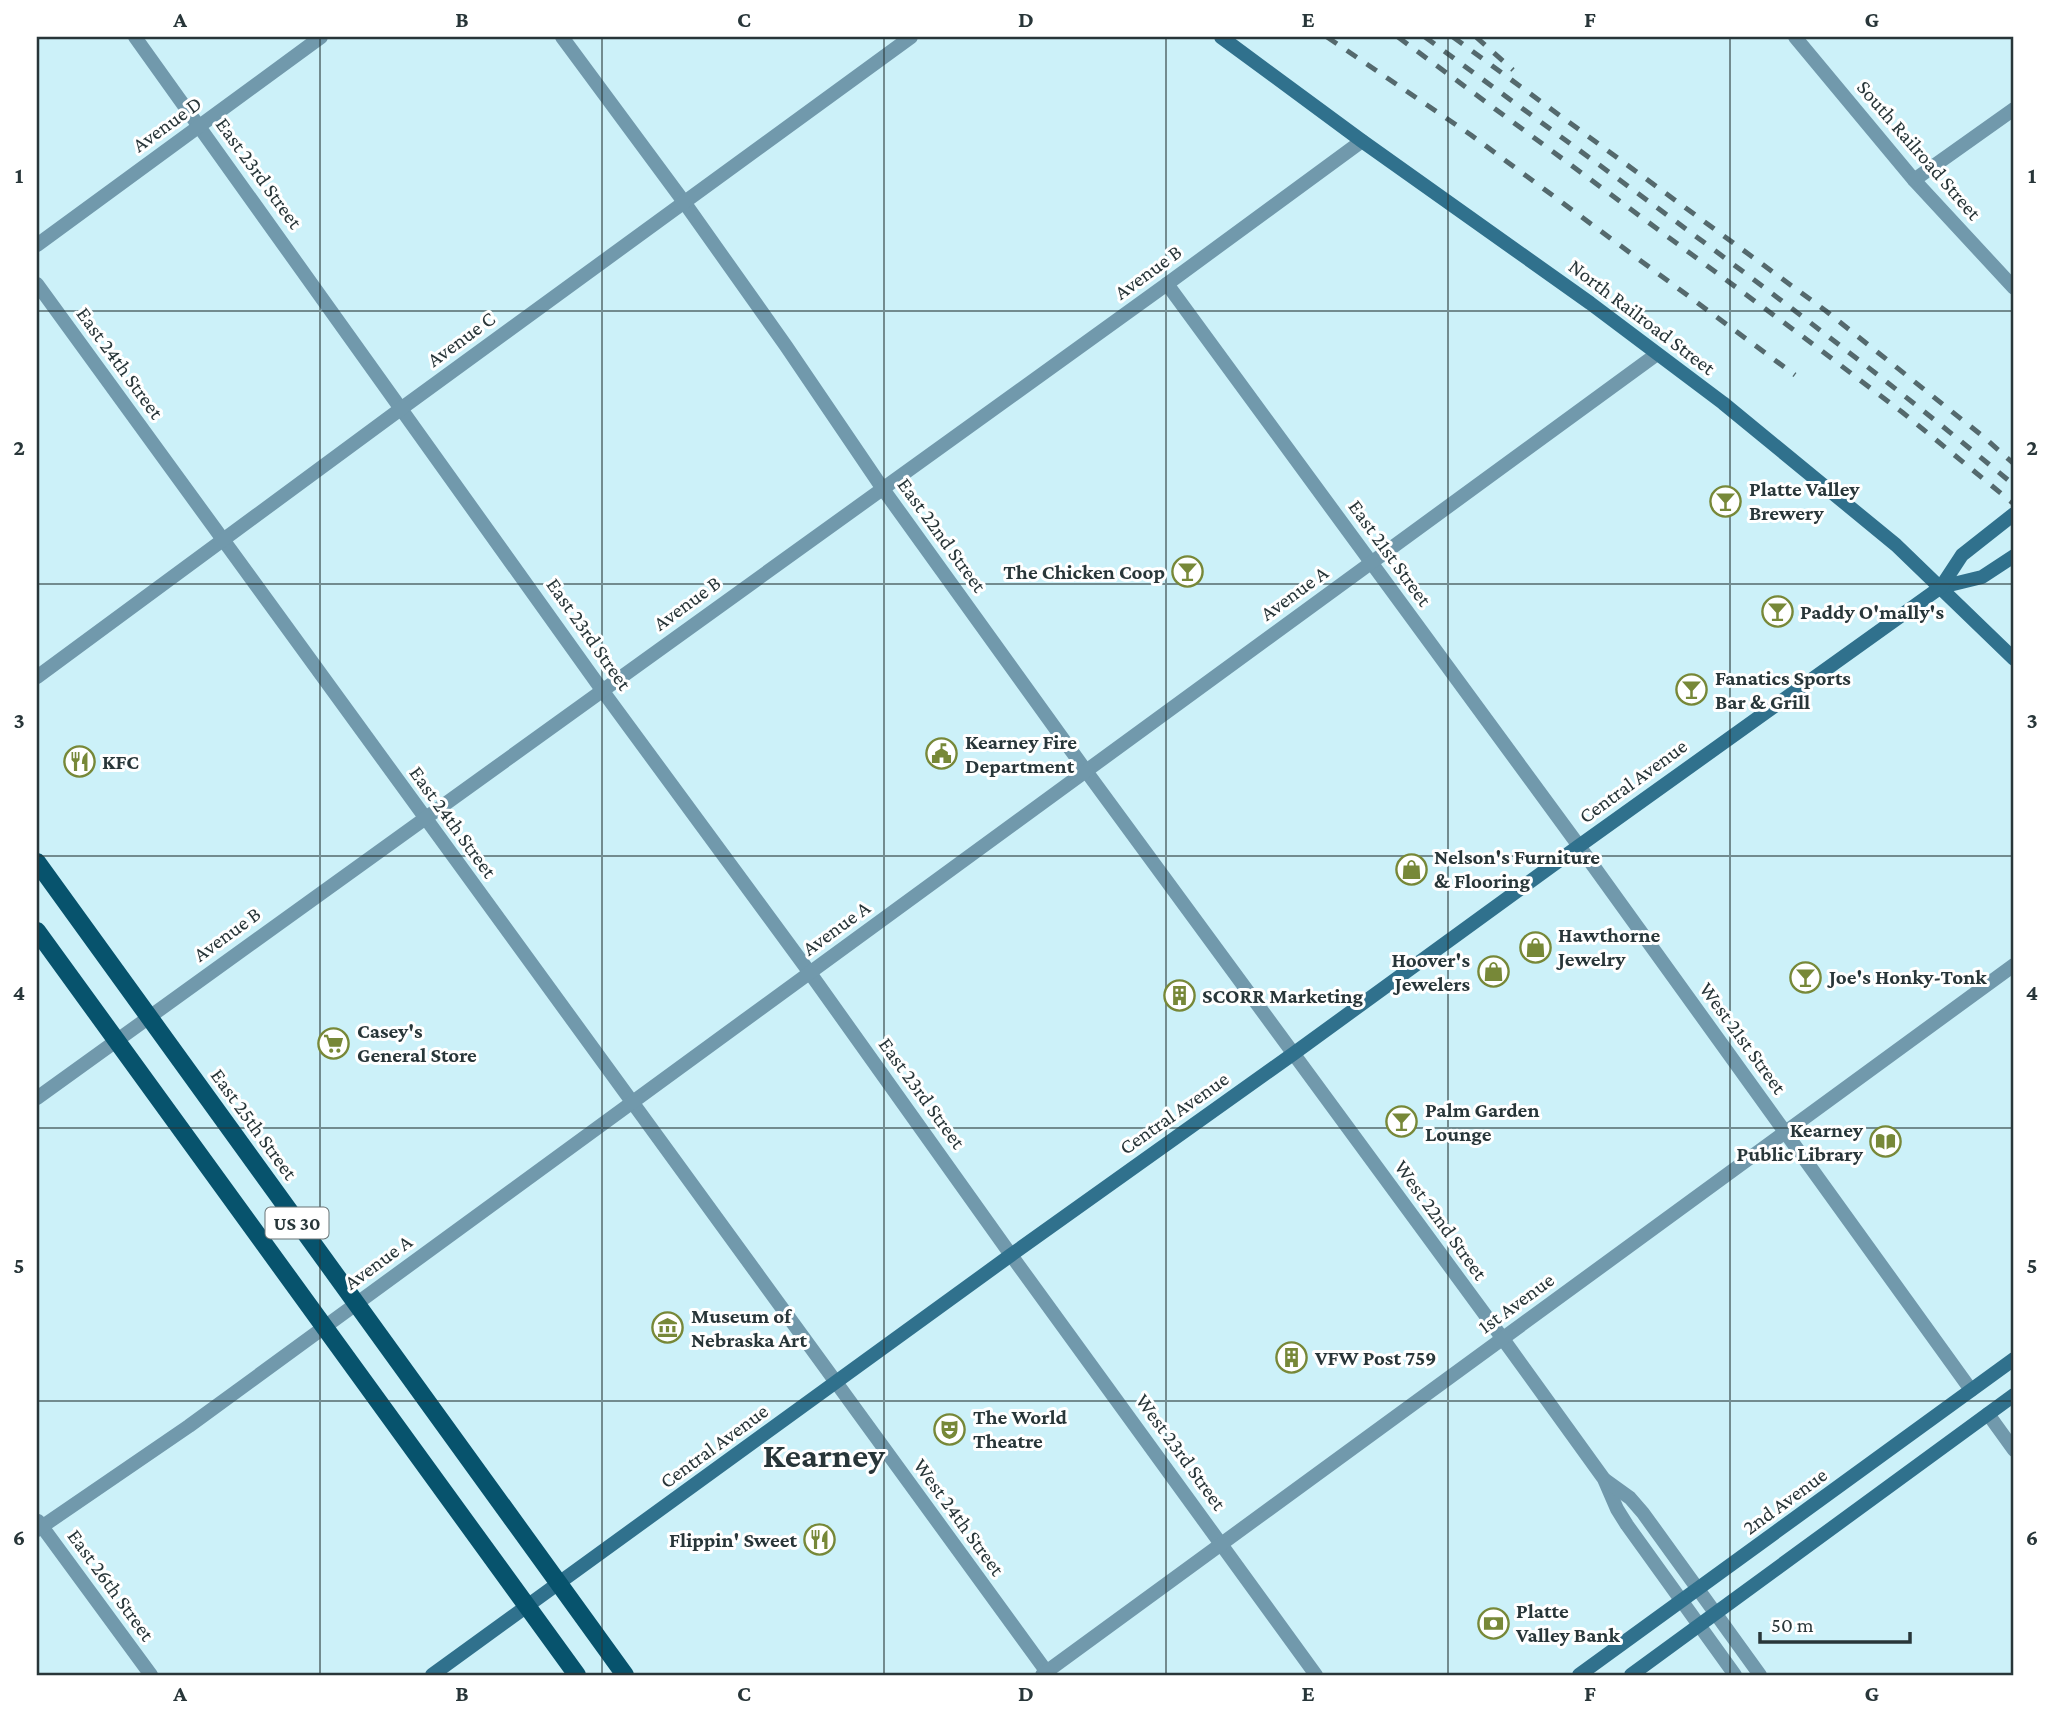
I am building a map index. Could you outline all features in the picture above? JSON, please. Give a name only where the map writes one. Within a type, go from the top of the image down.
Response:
[{"type":"main road","name":"East 25th Street","points":[[37,862],[559,1583]]},
{"type":"main road","name":"US 30","points":[[37,931],[577,1675]]},
{"type":"main road","name":"US 30","points":[[559,1583],[625,1675]]},
{"type":"street","name":"East 23rd Street","points":[[135,37],[602,690],[810,973],[1011,1255]]},
{"type":"street","name":"Avenue D","points":[[37,245],[321,37]]},
{"type":"street","name":"East 22nd Street","points":[[562,37],[684,202],[883,489],[1293,1054]]},
{"type":"street","name":"Avenue C","points":[[37,677],[911,37]]},
{"type":"street","name":"North Railroad Street","points":[[1221,37],[1525,256],[1723,403],[1896,545],[2014,659]]},
{"type":"street","name":"South Railroad Street","points":[[1796,37],[1914,180],[2014,288]]},
{"type":"street","points":[[1914,180],[2014,109]]},
{"type":"street","name":"Avenue B","points":[[37,1098],[1362,141]]},
{"type":"street","name":"East 24th Street","points":[[37,284],[835,1383]]},
{"type":"street","name":"East 21st Street","points":[[1167,284],[1579,846]]},
{"type":"street","name":"Avenue A","points":[[38,1525],[189,1426],[1657,354]]},
{"type":"street","name":"Central Avenue","points":[[432,1675],[1941,587],[1962,555],[2014,514]]},
{"type":"street","name":"Central Avenue","points":[[1941,587],[1982,577],[2014,556]]},
{"type":"street","name":"West 21st Street","points":[[1579,846],[1971,1390]]},
{"type":"street","name":"1st Avenue","points":[[1046,1674],[2014,965]]},
{"type":"street","name":"West 22nd Street","points":[[1293,1054],[1604,1479],[1627,1525],[1735,1675]]},
{"type":"street","name":"West 23rd Street","points":[[1011,1255],[1316,1675]]},
{"type":"street","name":"2nd Avenue","points":[[1580,1675],[2014,1359]]},
{"type":"street","name":"West 24th Street","points":[[835,1383],[1046,1674]]},
{"type":"street","points":[[1631,1675],[2014,1395]]},
{"type":"street","points":[[1988,1414],[2014,1450]]},
{"type":"street","name":"West 22nd Street","points":[[1604,1479],[1630,1498],[1643,1513],[1760,1675]]},
{"type":"street","name":"East 26th Street","points":[[38,1525],[150,1675]]},
{"type":"railway","points":[[1327,37],[1471,135],[1795,375]]},
{"type":"railway","points":[[1398,37],[1806,339],[1902,412],[2014,504]]},
{"type":"railway","points":[[1425,37],[1797,312],[2014,485]]},
{"type":"railway","points":[[1453,37],[1826,311],[2014,464]]},
{"type":"railway","points":[[1476,37],[1513,70]]},
{"type":"place","name":"Platte Valley Brewery","points":[[1726,501]]},
{"type":"place","name":"The Chicken Coop","points":[[1188,572]]},
{"type":"place","name":"Paddy O'mally's","points":[[1777,612]]},
{"type":"place","name":"Fanatics Sports Bar & Grill","points":[[1692,690]]},
{"type":"place","name":"Kearney Fire Department","points":[[942,754]]},
{"type":"place","name":"KFC","points":[[79,762]]},
{"type":"place","name":"Nelson's Furniture & Flooring","points":[[1411,869]]},
{"type":"place","name":"Hawthorne Jewelry","points":[[1535,947]]},
{"type":"place","name":"Hoover's Jewelers","points":[[1493,972]]},
{"type":"place","name":"Joe's Honky-Tonk","points":[[1806,977]]},
{"type":"place","name":"SCORR Marketing","points":[[1179,996]]},
{"type":"place","name":"Casey's General Store","points":[[334,1043]]},
{"type":"place","name":"Palm Garden Lounge","points":[[1402,1122]]},
{"type":"place","name":"Kearney Public Library","points":[[1886,1142]]},
{"type":"place","name":"Museum of Nebraska Art","points":[[668,1328]]},
{"type":"place","name":"VFW Post 759","points":[[1292,1358]]},
{"type":"place","name":"The World Theatre","points":[[950,1429]]},
{"type":"place","name":"Flippin' Sweet","points":[[820,1540]]},
{"type":"place","name":"Platte Valley Bank","points":[[1493,1623]]},
{"type":"district","name":"Kearney","points":[[824,1455]]}]
